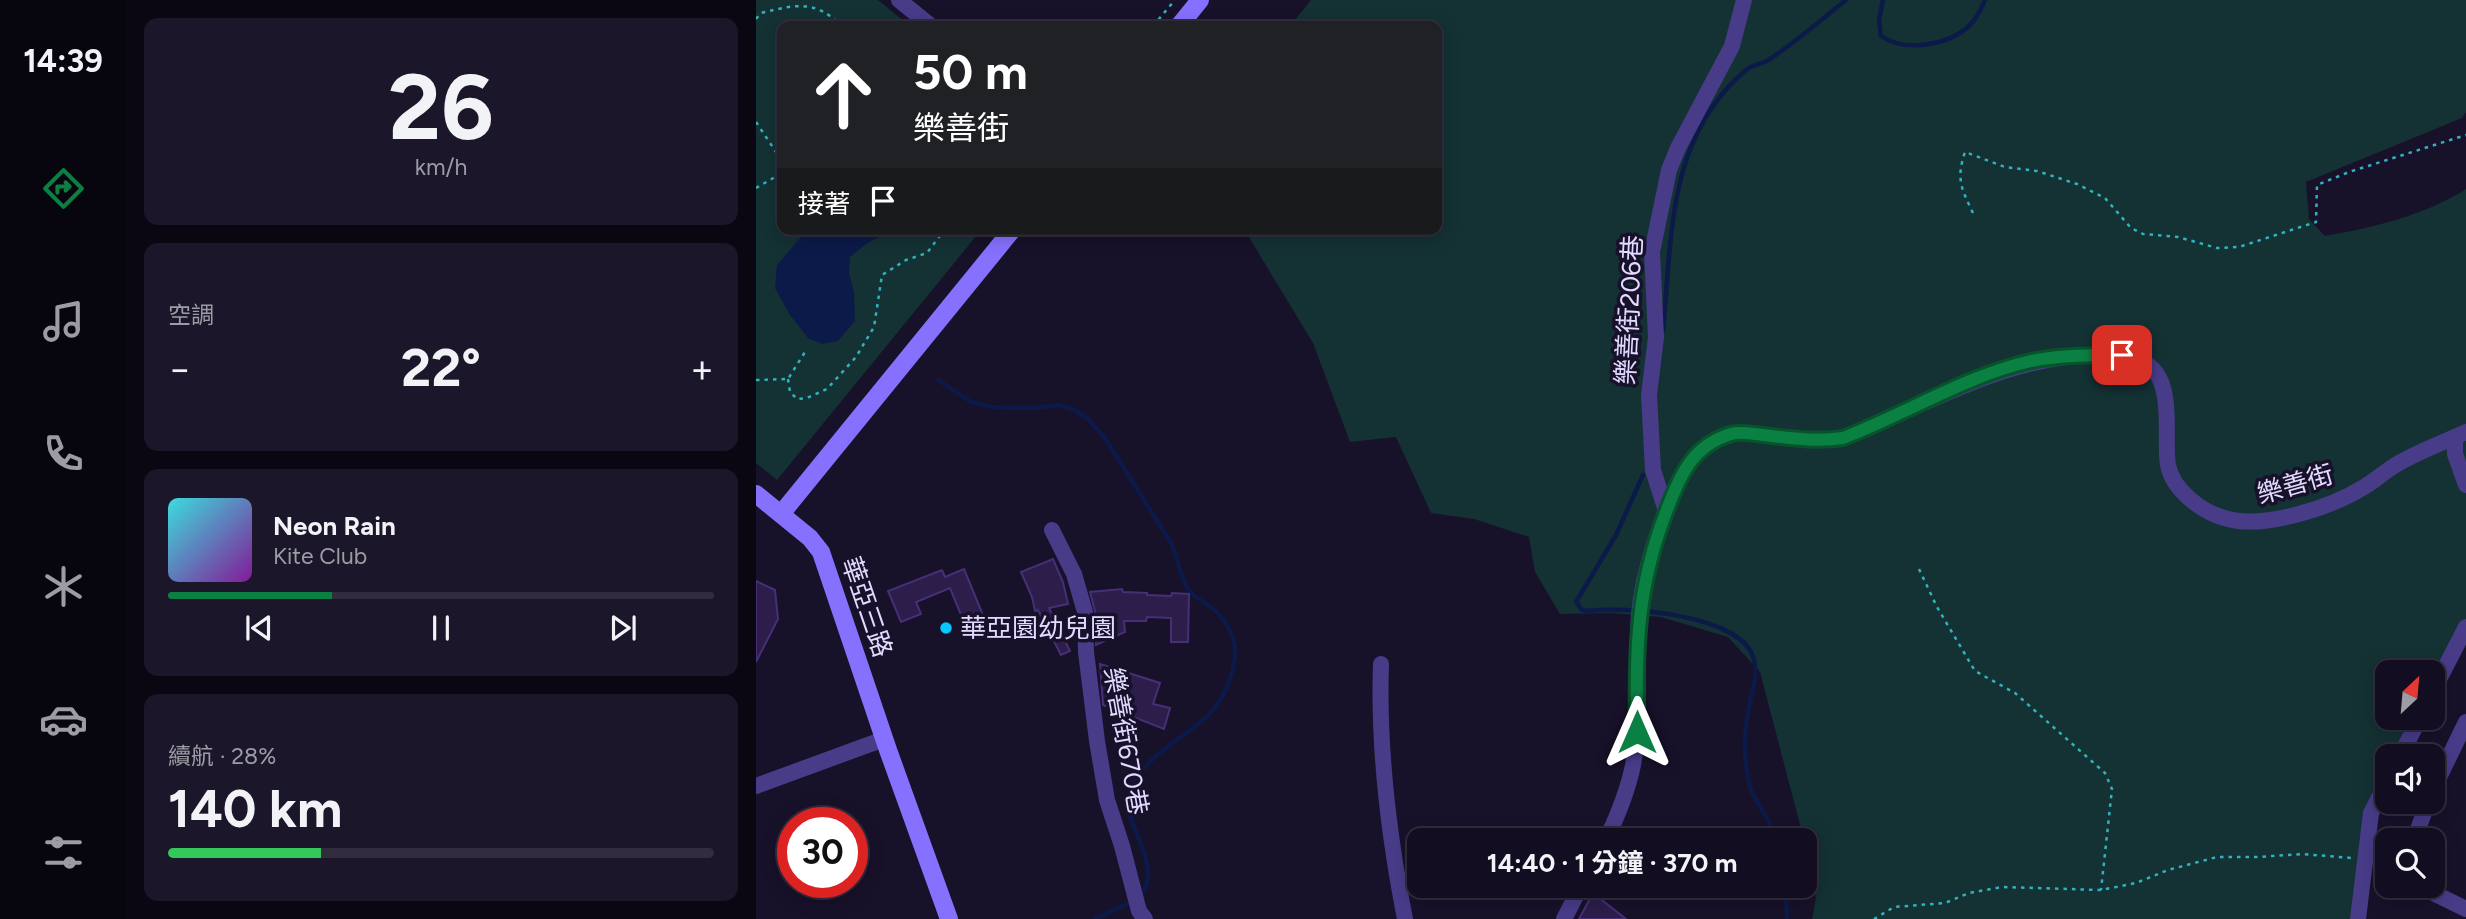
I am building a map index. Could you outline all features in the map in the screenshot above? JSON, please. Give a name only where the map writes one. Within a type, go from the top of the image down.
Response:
[{"type":"street","points":[[899,0],[925,21]]},
{"type":"street","points":[[1183,21],[1200,0]]},
{"type":"street","name":"樂善街206巷","points":[[1666,511],[1653,470],[1649,396],[1656,337],[1652,252],[1669,170],[1732,46],[1744,0]]},
{"type":"street","points":[[781,514],[1008,235]]},
{"type":"street","name":"樂善街","points":[[1611,828],[1633,767],[1637,732],[1638,628],[1641,597],[1655,538],[1683,470],[1696,454],[1713,441],[1735,433],[1823,441],[1843,438],[1982,377],[2031,361],[2077,355],[2122,355],[2146,363],[2158,376],[2168,407],[2168,467],[2181,491],[2200,506],[2227,519],[2253,522],[2334,503],[2365,487],[2395,465],[2460,434]]},
{"type":"street","points":[[2460,434],[2455,454],[2466,485]]},
{"type":"street","name":"華亞三路","points":[[756,494],[810,538],[821,552],[949,919]]},
{"type":"street","name":"樂善街670巷","points":[[1052,530],[1074,575],[1085,612],[1086,652],[1107,800],[1139,911],[1145,919]]},
{"type":"street","points":[[2445,668],[2466,627]]},
{"type":"street","points":[[1381,664],[1380,699],[1391,848],[1405,919]]},
{"type":"street","points":[[2445,765],[2466,722]]},
{"type":"street","points":[[756,786],[884,739]]},
{"type":"street","points":[[2358,919],[2371,813],[2375,805]]},
{"type":"street","points":[[1564,919],[1575,898]]},
{"type":"street","points":[[2444,898],[2466,909]]},
{"type":"path","points":[[1157,21],[1175,0]]},
{"type":"path","points":[[756,19],[761,13],[811,3],[830,13],[837,21]]},
{"type":"path","points":[[756,122],[777,154]]},
{"type":"path","points":[[1973,213],[1961,189],[1959,170],[1965,152],[2005,167],[2037,171],[2077,184],[2105,198],[2131,228],[2143,234],[2178,237],[2217,248],[2239,247],[2316,222],[2316,186],[2349,172],[2466,135]]},
{"type":"path","points":[[756,188],[777,176]]},
{"type":"path","points":[[806,352],[788,379],[790,392],[797,399],[807,398],[828,389],[856,356],[874,327],[882,275],[906,260],[927,253],[940,235]]},
{"type":"path","points":[[756,380],[788,379]]},
{"type":"path","points":[[1919,569],[1937,607],[1975,671],[2015,693],[2105,773],[2112,789],[2101,890]]},
{"type":"path","points":[[1874,919],[1894,907],[1945,903],[1969,893],[2002,887],[2101,890],[2136,883],[2168,870],[2217,857],[2302,854],[2365,859]]},
{"type":"green space","points":[[756,0],[878,0],[904,21],[777,21],[777,235],[977,235],[777,480],[756,463]]},
{"type":"green space","points":[[1311,0],[2466,0],[2466,112],[2462,118],[2306,182],[2309,219],[2325,236],[2362,229],[2416,213],[2466,189],[2466,628],[2445,673],[2445,660],[2375,660],[2375,730],[2417,730],[2411,744],[2375,744],[2377,814],[2364,841],[2356,919],[1812,919],[1817,898],[1817,828],[1801,828],[1760,672],[1728,637],[1661,617],[1610,613],[1560,614],[1535,572],[1529,537],[1474,519],[1431,513],[1396,437],[1350,442],[1313,343],[1248,235],[1442,235],[1442,21],[1294,21]]},
{"type":"water","points":[[803,235],[883,235],[850,257],[849,273],[854,293],[855,321],[838,341],[822,344],[808,338],[790,315],[775,288],[777,265]]},
{"type":"building","points":[[1053,559],[1063,582],[1068,604],[1049,608],[1070,651],[1061,655],[1038,610],[1035,611],[1021,572]]},
{"type":"building","points":[[964,569],[987,625],[968,632],[950,588],[916,602],[921,614],[901,622],[888,591],[942,570],[945,577]]},
{"type":"building","points":[[756,581],[775,590],[778,619],[756,662]]},
{"type":"building","points":[[1122,589],[1123,592],[1147,595],[1189,594],[1188,642],[1171,642],[1171,618],[1147,617],[1146,621],[1124,621],[1125,632],[1096,645],[1095,611],[1090,592]]},
{"type":"building","points":[[1100,664],[1160,683],[1153,704],[1170,708],[1164,729],[1103,705]]},
{"type":"building","points":[[1590,898],[1599,898],[1626,919],[1579,919]]},
{"type":"waterway","points":[[1663,331],[1672,225],[1678,190],[1687,157],[1701,125],[1720,96],[1746,70],[1780,52],[1846,0]]},
{"type":"waterway","points":[[1883,0],[1879,20],[1881,36],[1890,41],[1913,45],[1936,43],[1958,34],[1973,22],[1985,0]]},
{"type":"waterway","points":[[938,380],[971,402],[992,407],[1032,408],[1059,405],[1073,409],[1087,418],[1105,438],[1171,543],[1186,587],[1220,615],[1233,638],[1234,666],[1219,702],[1205,718],[1148,763],[1133,784],[1129,795],[1129,808],[1148,872],[1140,896]]},
{"type":"waterway","points":[[1643,475],[1616,535],[1576,602],[1582,610],[1588,611],[1628,610],[1681,616],[1729,632],[1746,644],[1754,660],[1755,671],[1745,732],[1747,771],[1752,792],[1772,828]]},
{"type":"waterway","points":[[1786,898],[1787,919]]},
{"type":"waterway","points":[[1095,919],[1133,901]]},
{"type":"place","name":"華亞園幼兒園","points":[[946,628]]},
{"type":"route","points":[[1637,732],[1641,597],[1655,538],[1683,470],[1696,454],[1713,441],[1735,433],[1823,441],[1843,438],[1982,377],[2031,361],[2077,355],[2122,355]]}]
